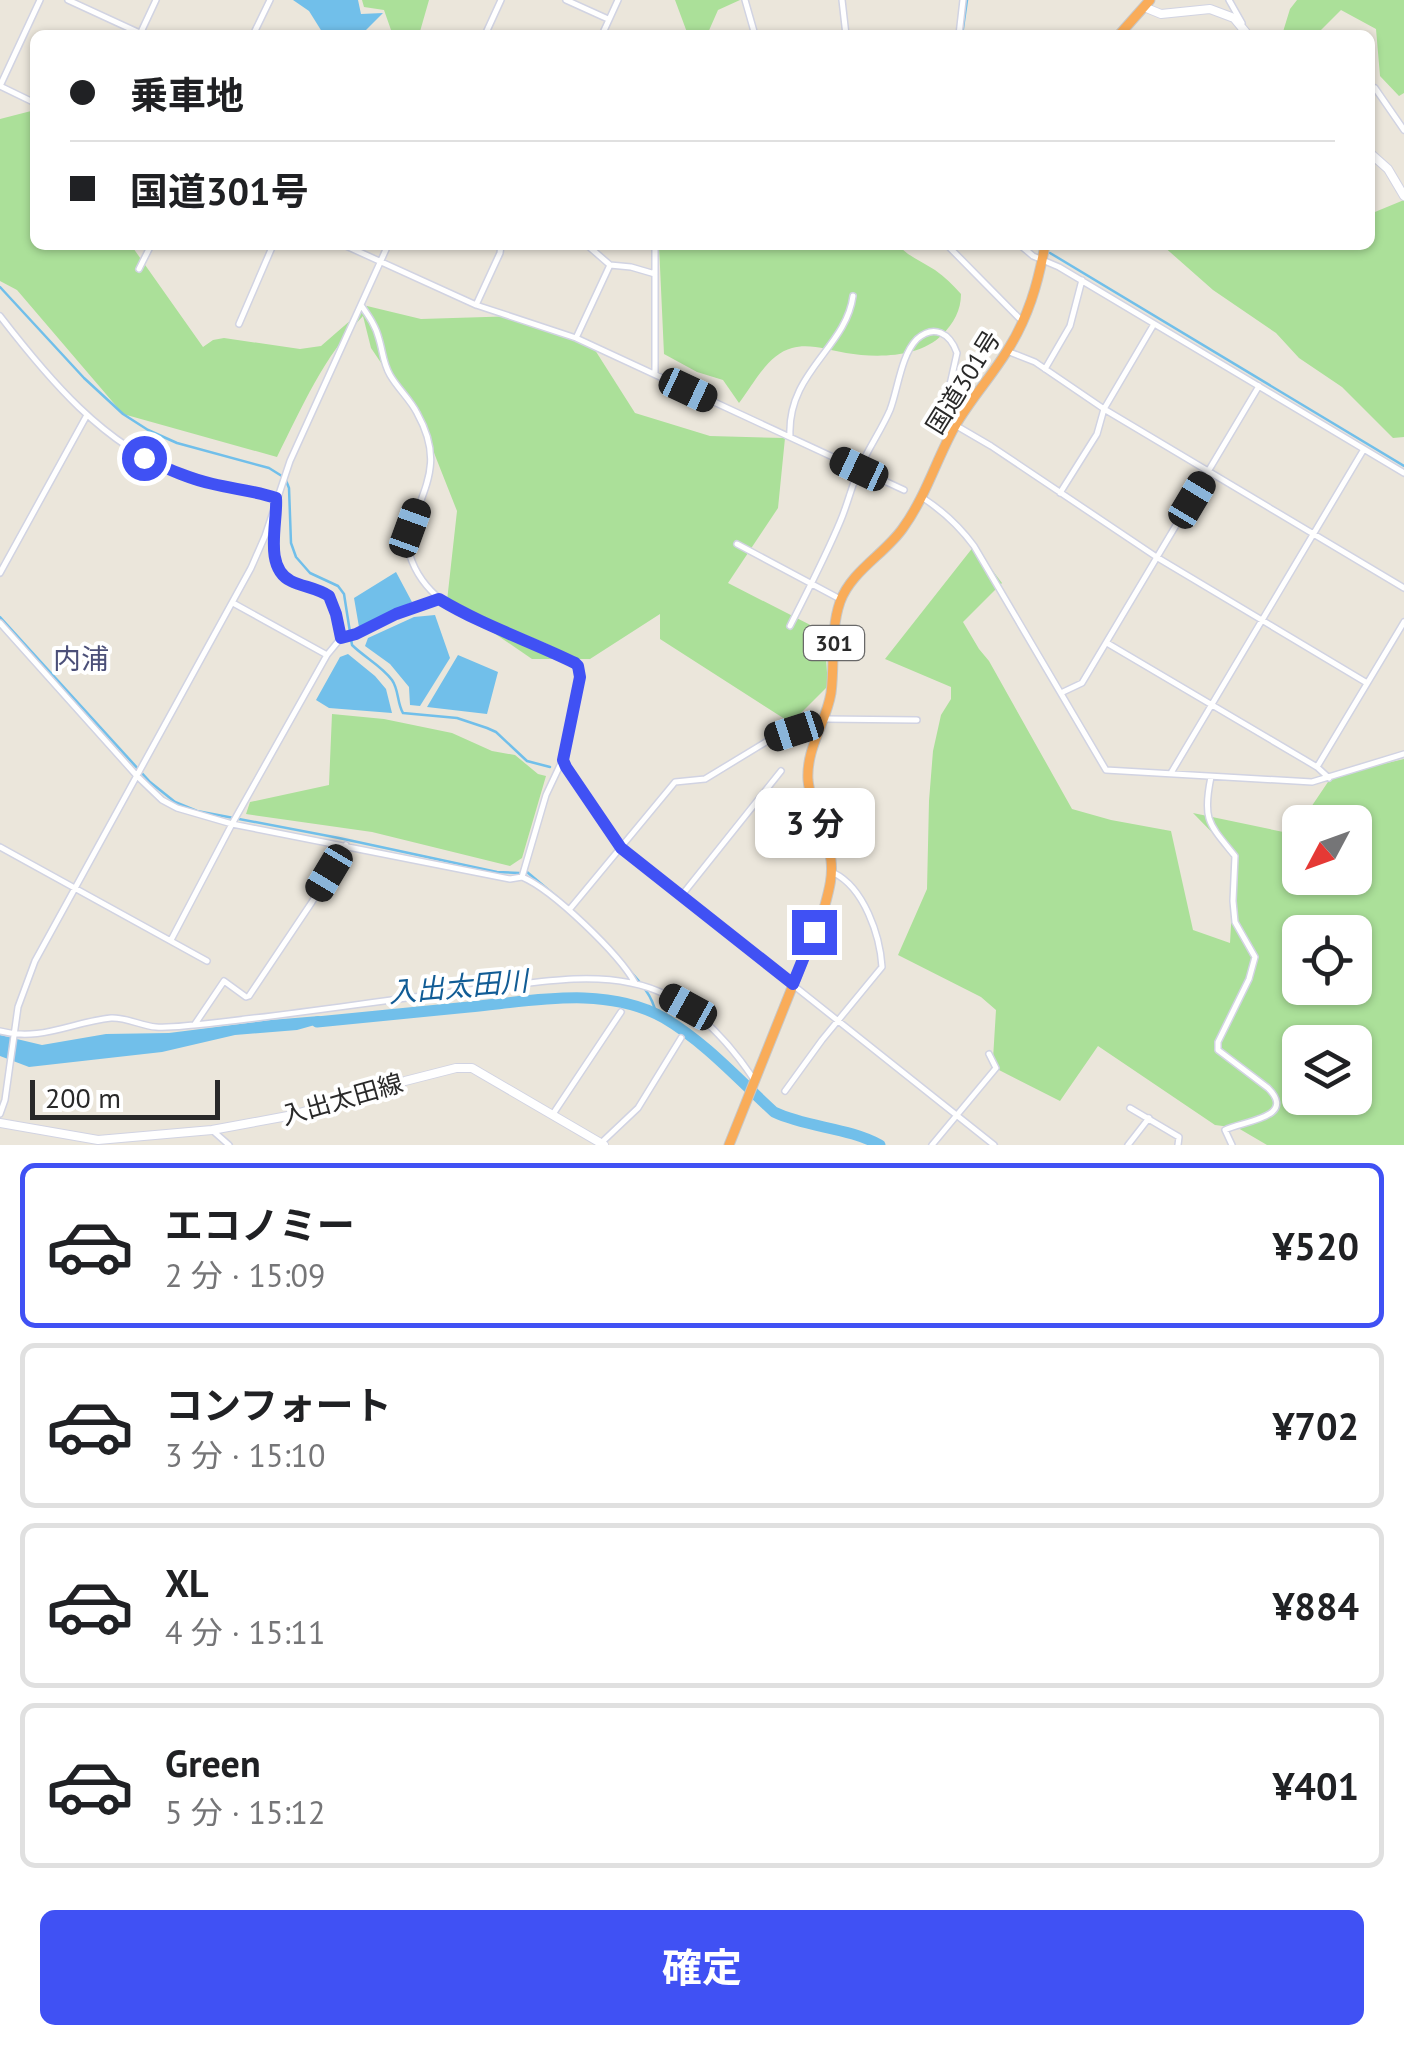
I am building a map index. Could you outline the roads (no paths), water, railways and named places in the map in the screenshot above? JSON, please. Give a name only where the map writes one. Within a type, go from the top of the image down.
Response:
[{"type":"highway","points":[[1124,30],[1147,4]]},
{"type":"highway","name":"国道301号","points":[[841,599],[854,578],[894,540],[923,498],[955,425],[1007,352],[1023,322],[1034,299],[1044,250]]},
{"type":"highway","name":"301","points":[[729,1145],[825,905],[832,871],[808,783],[811,750],[831,693],[835,621],[841,599]]},
{"type":"main road","points":[[1147,4],[1161,14],[1210,9],[1234,18],[1245,30]]},
{"type":"main road","points":[[1375,157],[1388,169],[1404,196]]},
{"type":"main road","name":"入出太田線","points":[[0,1123],[60,1140],[212,1130],[293,1115],[456,1068],[472,1068],[601,1144]]},
{"type":"street","points":[[30,101],[0,86],[40,0]]},
{"type":"street","points":[[68,0],[133,30]]},
{"type":"street","points":[[144,30],[156,0]]},
{"type":"street","points":[[255,30],[270,0]]},
{"type":"street","points":[[487,30],[501,0]]},
{"type":"street","points":[[566,0],[608,20]]},
{"type":"street","points":[[604,30],[618,0]]},
{"type":"street","points":[[746,0],[755,30]]},
{"type":"street","points":[[842,0],[845,30]]},
{"type":"street","points":[[959,30],[964,0]]},
{"type":"street","points":[[1229,0],[1242,26]]},
{"type":"street","points":[[1375,88],[1404,130]]},
{"type":"street","points":[[139,268],[149,250]]},
{"type":"street","points":[[239,324],[271,250]]},
{"type":"street","points":[[355,250],[476,306],[576,338],[904,490]]},
{"type":"street","points":[[0,1114],[22,993],[35,961],[233,603],[265,536],[304,428],[386,250]]},
{"type":"street","points":[[476,306],[500,250]]},
{"type":"street","points":[[592,250],[610,265],[656,274]]},
{"type":"street","points":[[654,374],[655,250]]},
{"type":"street","points":[[952,250],[1023,322]]},
{"type":"street","points":[[1023,250],[1082,280],[1404,473]]},
{"type":"street","points":[[576,338],[610,265]]},
{"type":"street","points":[[1045,368],[1070,326],[1082,280]]},
{"type":"street","points":[[790,437],[796,396],[847,317],[853,296]]},
{"type":"street","points":[[361,305],[379,336],[389,374],[416,410],[431,449],[431,472],[410,528],[407,548],[424,585],[439,599],[486,624],[576,664],[580,677],[563,760],[546,794],[522,877]]},
{"type":"street","points":[[0,316],[87,415],[144,458],[213,484],[276,498]]},
{"type":"street","points":[[1060,493],[1097,434],[1104,408],[1154,324]]},
{"type":"street","points":[[790,626],[889,411],[906,353],[931,331],[944,334],[954,344],[956,353],[944,406],[955,425],[1158,558],[1367,683]]},
{"type":"street","points":[[1007,352],[1045,368],[1104,408],[1404,588]]},
{"type":"street","points":[[1062,693],[1082,684],[1259,386]]},
{"type":"street","points":[[0,573],[87,415]]},
{"type":"street","points":[[1171,773],[1364,450]]},
{"type":"street","points":[[276,498],[274,544],[279,570],[286,579],[329,596],[341,638]]},
{"type":"street","points":[[923,498],[947,516],[974,546],[1106,770],[1312,782],[1404,754]]},
{"type":"street","points":[[737,544],[841,599]]},
{"type":"street","points":[[171,940],[327,655],[341,638],[439,599]]},
{"type":"street","points":[[233,603],[327,655]]},
{"type":"street","points":[[1317,768],[1404,622]]},
{"type":"street","points":[[0,623],[137,776],[176,808],[232,824],[510,879],[522,877],[550,892],[570,910],[627,969],[634,983]]},
{"type":"street","points":[[1107,642],[1329,778]]},
{"type":"street","points":[[824,718],[917,720]]},
{"type":"street","points":[[570,910],[675,782],[704,779],[774,737],[807,727]]},
{"type":"street","points":[[563,760],[621,848],[994,1145]]},
{"type":"street","points":[[682,895],[781,771]]},
{"type":"street","points":[[1211,776],[1206,810],[1219,838],[1236,856],[1235,922],[1255,957],[1218,1050],[1268,1088],[1276,1100],[1267,1117],[1225,1130],[1232,1145]]},
{"type":"street","points":[[194,1025],[224,981],[250,996],[346,845]]},
{"type":"street","points":[[0,847],[206,961]]},
{"type":"street","points":[[785,1090],[882,967],[867,911],[842,876],[832,871]]},
{"type":"street","points":[[0,1032],[34,1036],[114,1018],[155,1028],[194,1025],[590,978],[634,983],[663,993],[719,1033],[755,1081]]},
{"type":"street","points":[[553,1114],[621,1012]]},
{"type":"street","points":[[601,1144],[638,1108],[681,1038]]},
{"type":"street","points":[[932,1145],[996,1068],[990,1054]]},
{"type":"street","points":[[1130,1108],[1180,1137],[1178,1145]]},
{"type":"street","points":[[1128,1145],[1149,1118]]},
{"type":"street","points":[[212,1130],[229,1145]]},
{"type":"water","points":[[293,0],[358,0],[361,14],[383,13],[366,30],[321,30],[309,11]]},
{"type":"water","points":[[396,572],[412,602],[359,627],[354,598]]},
{"type":"water","points":[[435,615],[450,658],[420,706],[410,705],[409,687],[390,664],[365,646],[368,638],[414,617]]},
{"type":"water","points":[[348,654],[386,689],[392,713],[329,708],[316,700],[340,657]]},
{"type":"water","points":[[458,655],[498,672],[487,714],[427,707]]},
{"type":"water","points":[[319,1016],[329,1021],[297,1030],[235,1035],[162,1052],[29,1067],[0,1056],[0,1035],[42,1045],[106,1034],[169,1033]]},
{"type":"waterway","points":[[963,30],[967,0]]},
{"type":"waterway","points":[[1050,253],[1404,466]]},
{"type":"waterway","points":[[0,287],[123,414],[177,443],[269,468],[285,478],[289,488],[291,543],[296,557],[310,573],[338,586],[344,594],[352,645],[392,680],[403,713],[457,718],[487,728],[527,761],[550,767]]},
{"type":"waterway","points":[[0,617],[150,782],[175,802],[197,811],[497,872],[519,873]]},
{"type":"waterway","points":[[527,872],[563,902]]},
{"type":"waterway","points":[[628,969],[649,995],[656,1014]]},
{"type":"waterway","name":"入出太田川","points":[[317,1022],[543,999],[618,1002],[642,1008],[679,1028],[774,1112],[880,1145]]},
{"type":"district","name":"内浦","points":[[81,658]]}]
